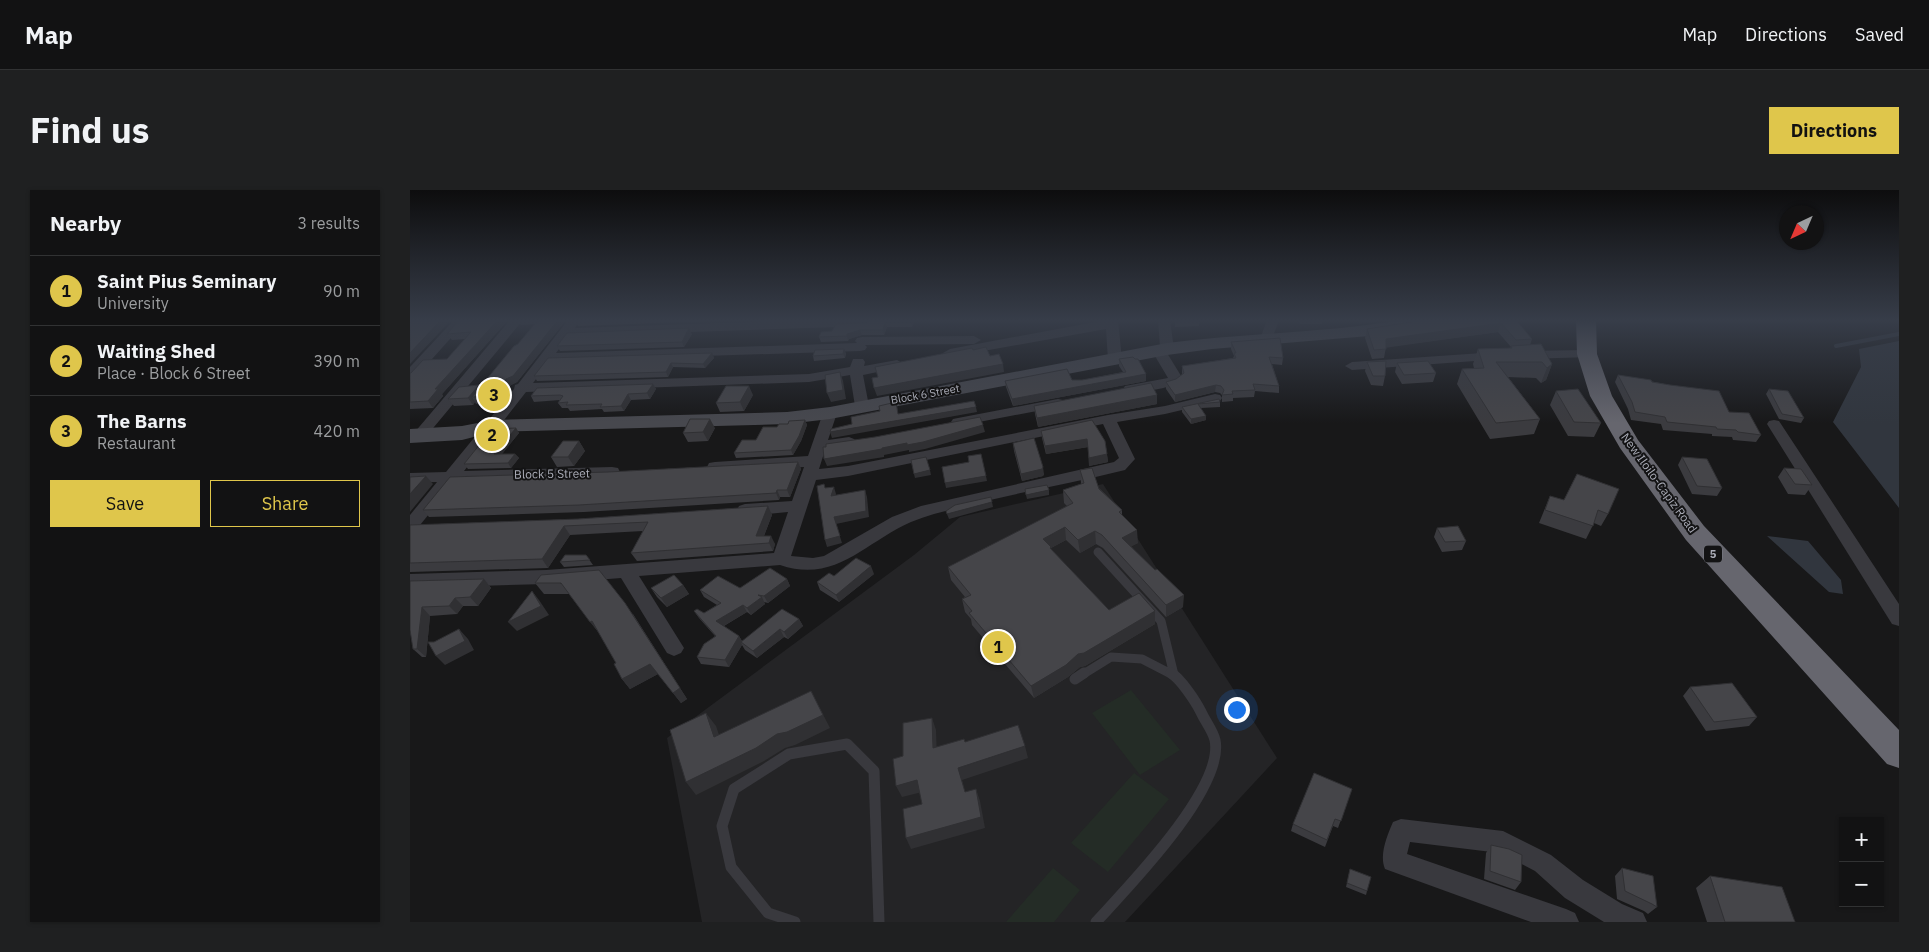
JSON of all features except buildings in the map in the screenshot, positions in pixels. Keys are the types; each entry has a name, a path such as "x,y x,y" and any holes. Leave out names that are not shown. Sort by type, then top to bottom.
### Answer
{"highway":[{"name":"New Iloilo-Capiz Road","path":"1587,354 1602,396 1628,443 1695,533 1729,572 1899,753"}],"street":[{"path":"410,375 429,354"},
{"path":"414,436 487,354"},
{"path":"410,525 493,426 520,388 548,354"},
{"path":"545,358 632,354"},
{"path":"859,354 856,371 862,406"},
{"path":"941,355 945,354"},
{"path":"1115,354 1115,360"},
{"name":"Block 6 Street","path":"414,436 462,433 493,426 753,419 830,413 1143,354"},
{"path":"1111,393 1170,382 1176,379 1165,354"},
{"path":"1352,366 1527,354"},
{"path":"520,388 809,378 913,360"},
{"path":"814,461 848,472 1108,419 1165,410 1215,398"},
{"path":"945,425 1072,400"},
{"path":"781,559 830,413"},
{"path":"410,581 546,577 781,559 790,563 810,564 834,560 855,549 898,521 919,512 1025,486 1119,466 1127,459 1108,419"},
{"path":"1774,424 1899,619"},
{"path":"698,468 814,461 861,440"},
{"name":"Block 5 Street","path":"410,478 631,471"},
{"path":"730,511 799,506"},
{"path":"410,525 430,525"},
{"path":"626,571 674,648"},
{"path":"1564,922 1393,861 1401,830 1503,842 1543,863 1574,889 1613,913 1634,922"}],"lane":[{"path":"1096,922 1138,876 1190,812 1213,765 1216,740 1197,704 1174,675 1161,622 1098,552"},
{"path":"1075,679 1111,658 1142,660 1174,675"},
{"path":"795,922 768,913 731,867 722,826 734,789 789,754 847,744 874,770 880,922"}],"shaded area":[{"path":"1860,354 1899,354 1899,508 1833,422 1861,367"},
{"path":"1103,484 1277,758 1125,922 702,922 667,738 914,555 960,517"},
{"path":"1767,536 1808,541 1841,580 1843,594 1829,592"},
{"path":"1131,690 1180,750 1140,775 1092,713"},
{"path":"1134,773 1169,799 1108,872 1071,843"},
{"path":"1053,868 1080,890 1054,922 1006,922"}],"place":[{"name":"The Barns","path":"494,395"},
{"name":"Waiting Shed","path":"492,435"},
{"name":"Saint Pius Seminary","path":"998,647"}]}
